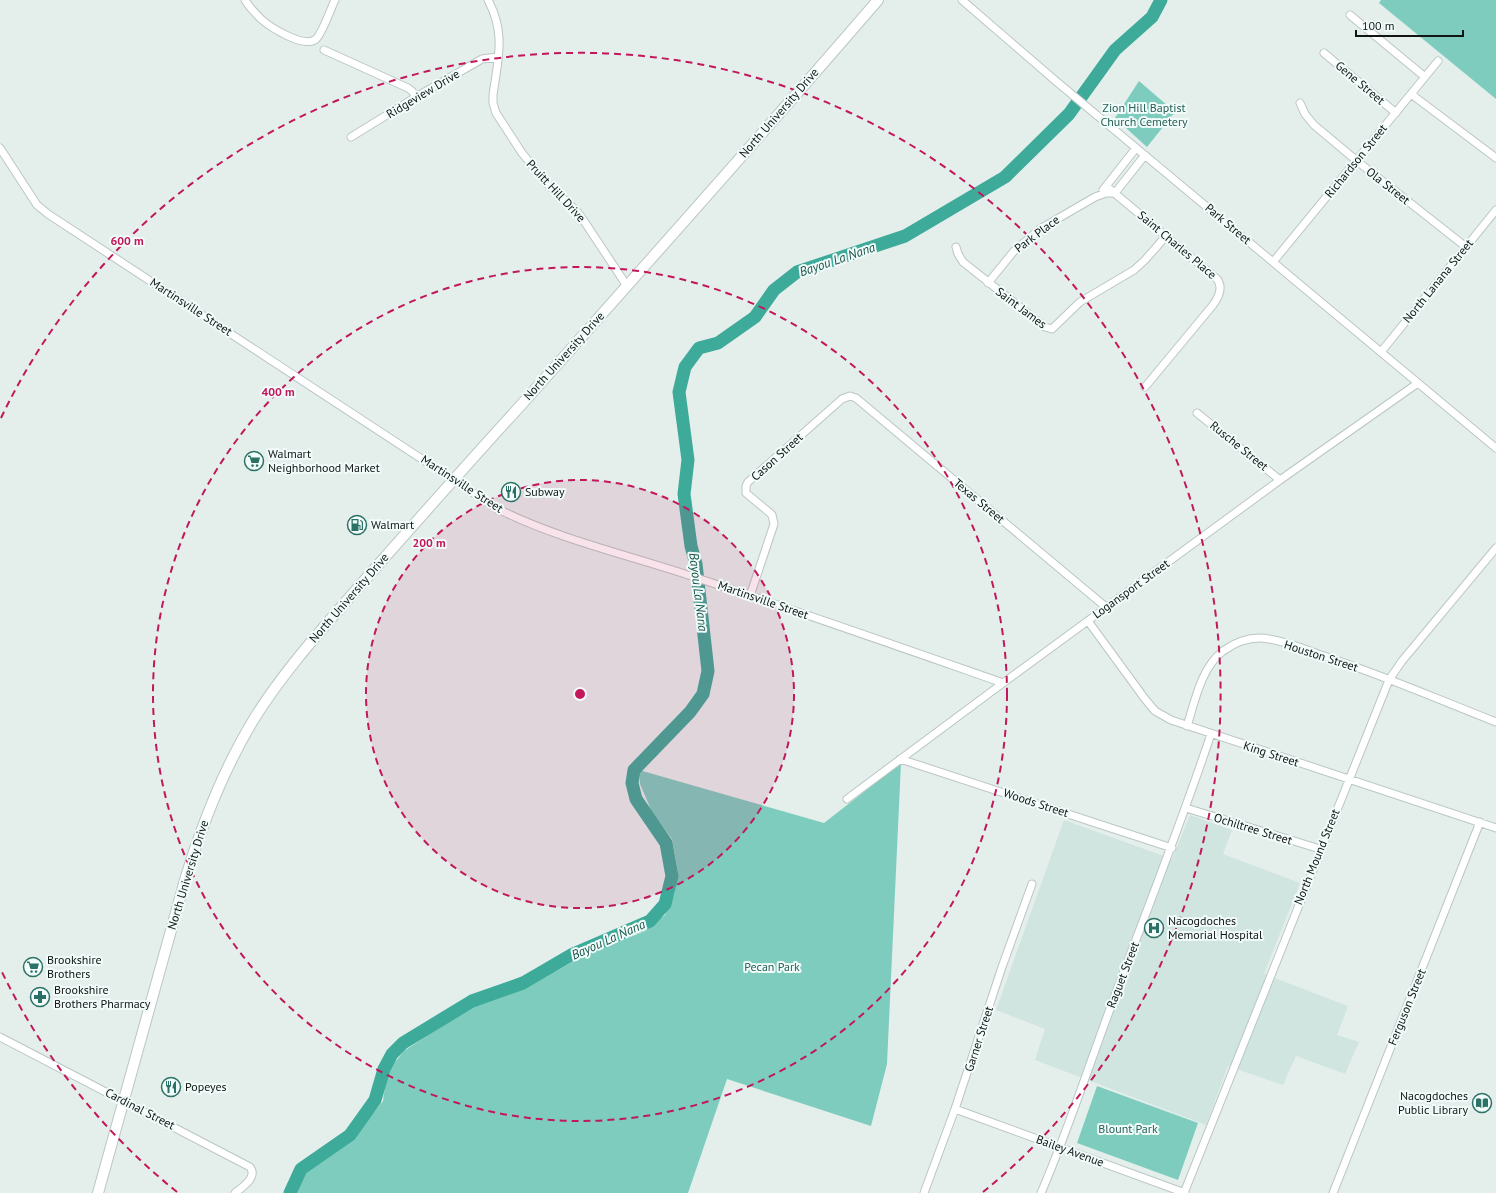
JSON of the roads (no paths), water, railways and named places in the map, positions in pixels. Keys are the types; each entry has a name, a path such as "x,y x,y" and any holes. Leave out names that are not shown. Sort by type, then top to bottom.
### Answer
{"main road":[{"name":"North University Drive","path":"98,1193 193,853 208,811 237,749 253,721 303,650 627,286 878,0"}],"street":[{"path":"245,0 265,22 282,33 297,40 306,42 313,41 319,36 335,0"},
{"name":"Pruitt Hill Drive","path":"488,0 498,24 500,36 493,95 493,103 496,113 532,167 556,193 575,209 582,218 627,286"},
{"name":"Park Street","path":"962,0 1057,82 1496,448"},
{"path":"1350,16 1425,77"},
{"path":"324,50 408,88 416,97"},
{"name":"Gene Street","path":"1324,53 1396,113"},
{"name":"Ridgeview Drive","path":"351,137 482,59 498,57"},
{"name":"Richardson Street","path":"1273,262 1438,61"},
{"path":"1411,94 1496,158"},
{"name":"Ola Street","path":"1300,103 1304,114 1314,125 1466,247"},
{"name":"Martinsville Street","path":"0,148 34,200 48,214 498,509 525,522 563,536 662,566 1003,682"},
{"name":"Park Place","path":"1095,197 1106,186 1136,148"},
{"path":"1115,193 1145,155"},
{"name":"Saint Charles Place","path":"1106,186 1217,279 1220,285 1220,293 1214,306 1145,387"},
{"name":"Park Place","path":"988,283 1014,251 1045,226 1095,197 1106,193 1115,193"},
{"name":"North Lanana Street","path":"1381,352 1496,210"},
{"name":"Saint James","path":"956,246 958,254 963,262 1045,327 1052,329 1080,302 1134,270 1166,236"},
{"name":"Logansport Street","path":"847,799 1003,682 1107,608 1280,480 1418,383"},
{"name":"Cason Street","path":"750,596 774,524 770,513 746,493 746,486 748,482 842,399 850,396"},
{"name":"Texas Street","path":"850,396 856,398 1107,608"},
{"name":"Rusche Street","path":"1197,413 1280,480"},
{"name":"North Mound Street","path":"1184,1193 1320,849 1389,680 1402,662 1496,548"},
{"name":"King Street","path":"1088,621 1150,706 1163,716 1187,726 1496,828"},
{"name":"Houston Street","path":"1187,726 1203,678 1208,669 1222,652 1241,641 1260,638 1338,660 1496,722"},
{"name":"Raguet Street","path":"1040,1193 1060,1148 1110,1009 1172,848 1211,734"},
{"name":"Woods Street","path":"900,758 1172,848"},
{"name":"Ochiltree Street","path":"1186,808 1320,849"},
{"name":"Ferguson Street","path":"1333,1193 1480,822"},
{"name":"Garner Street","path":"924,1193 956,1109 1002,967 1032,884"},
{"name":"Cardinal Street","path":"0,1037 250,1167 252,1171 251,1177 248,1182 235,1193"},
{"name":"Bailey Avenue","path":"956,1109 1184,1193"}],"waterway":[{"name":"Bayou La Nana","path":"290,1193 301,1169 350,1135 375,1100 384,1069 392,1054 403,1043 472,1001 523,983 571,955 650,921 665,904 672,876 666,843 636,799 632,783 634,770 690,712 703,694 708,671 696,564 691,546 684,494 688,460 679,392 685,367 699,348 718,343 755,317 774,290 797,272 905,236 1005,177 1069,114 1115,50 1152,17 1161,0"}],"place":[{"name":"Walmart Neighborhood Market","path":"254,461"},
{"name":"Subway","path":"511,492"},
{"name":"Walmart","path":"357,525"},
{"name":"Nacogdoches Memorial Hospital","path":"1154,928"},
{"name":"Brookshire Brothers","path":"33,967"},
{"name":"Brookshire Brothers Pharmacy","path":"40,997"},
{"name":"Popeyes","path":"171,1087"},
{"name":"Nacogdoches Public Library","path":"1482,1103"}],"park label":[{"name":"Zion Hill Baptist Church Cemetery","path":"1144,115"},
{"name":"Pecan Park","path":"772,967"},
{"name":"Blount Park","path":"1128,1129"}]}
